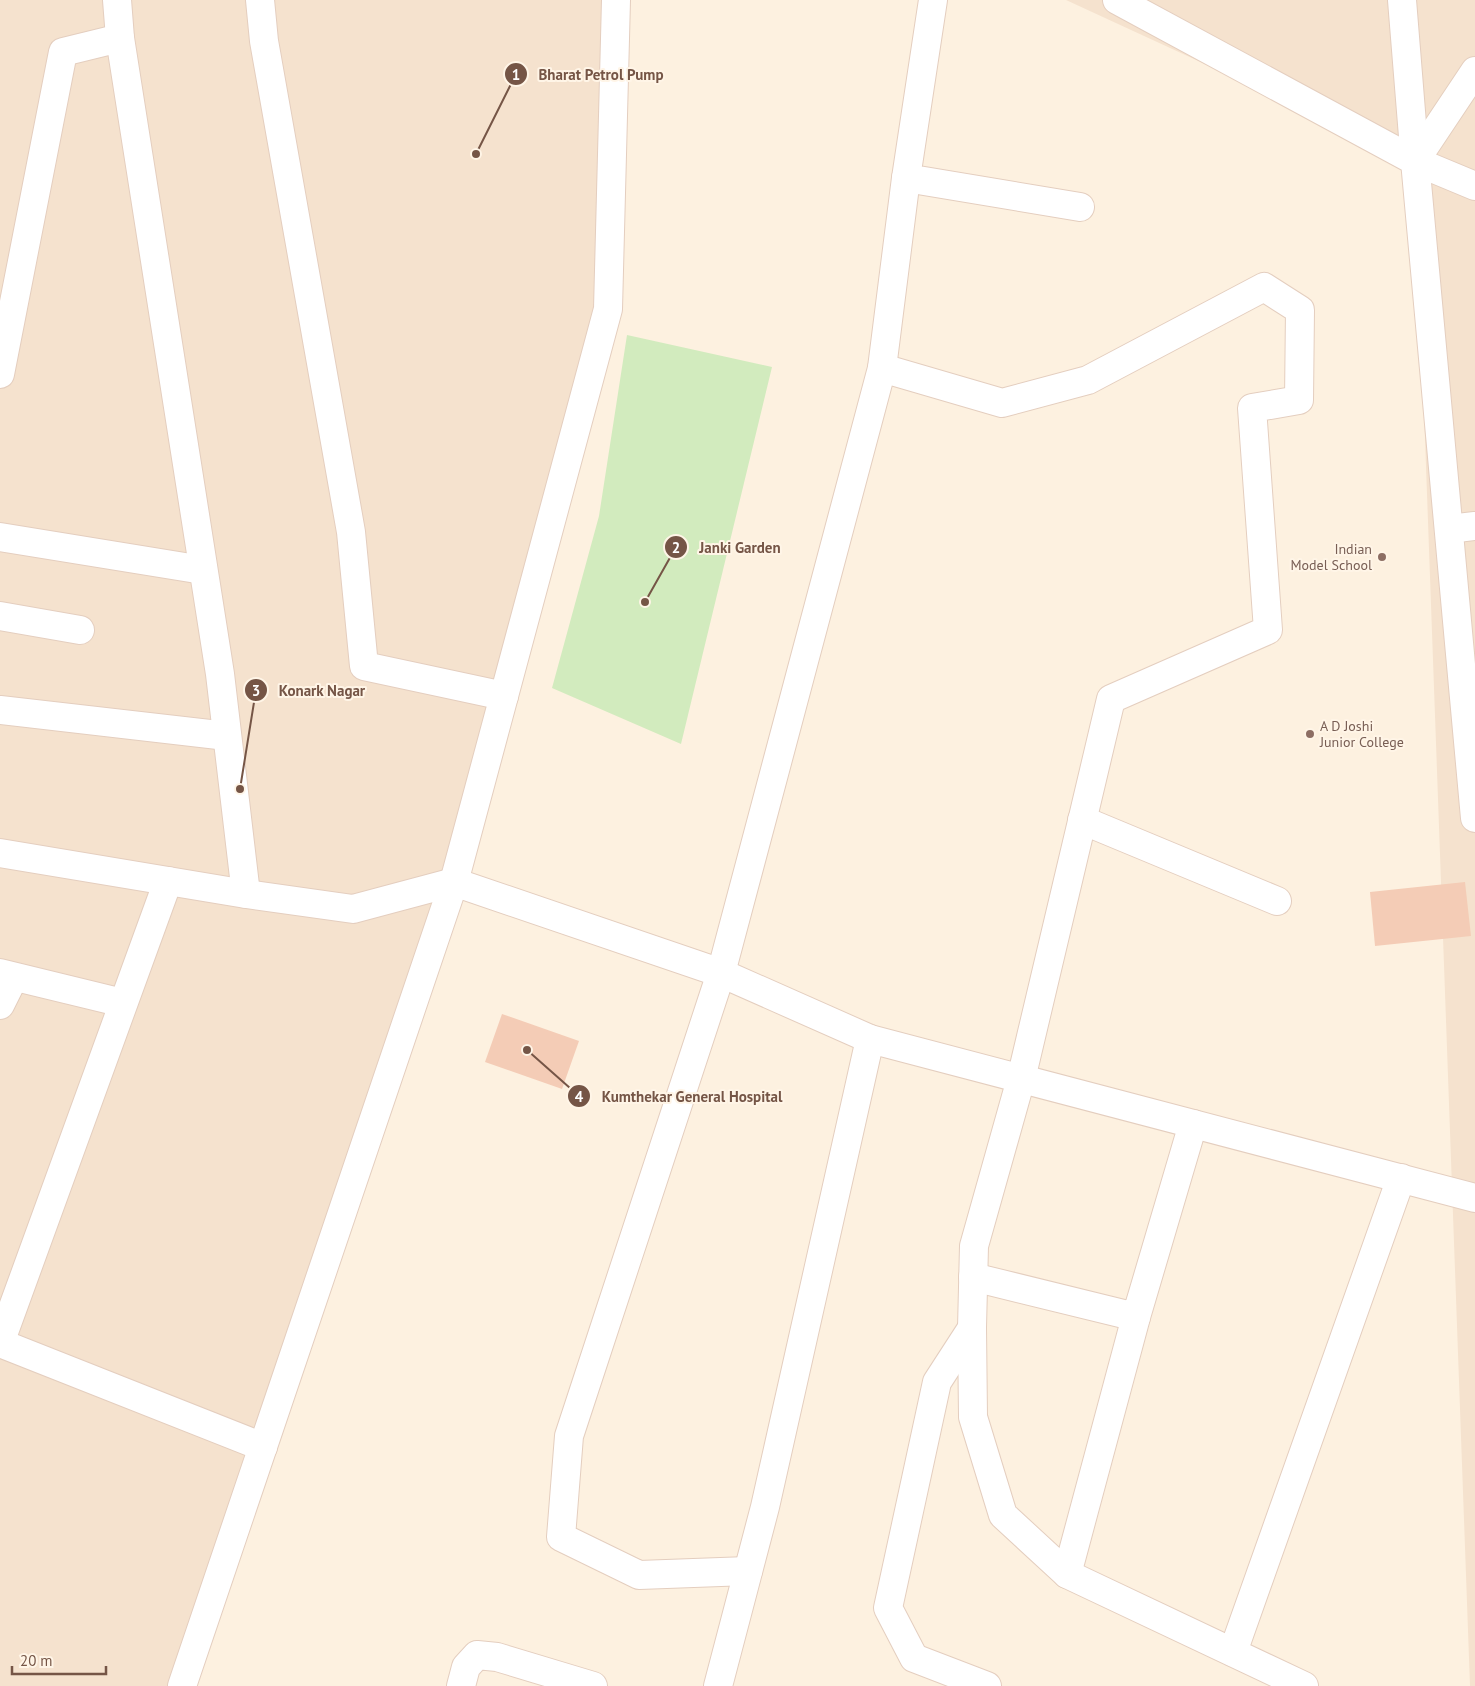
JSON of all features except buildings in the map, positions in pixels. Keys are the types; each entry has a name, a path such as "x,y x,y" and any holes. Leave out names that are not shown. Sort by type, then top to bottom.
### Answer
{"street":[{"path":"117,0 120,38 220,674 246,894"},
{"path":"260,0 266,51 351,532 364,666 504,696"},
{"path":"182,1686 454,882 608,309 616,0"},
{"path":"748,1571 639,1575 561,1537 569,1436 721,973 882,368 906,178 932,0"},
{"path":"1117,0 1415,161 1475,186"},
{"path":"1402,0 1415,161 1462,528 1475,818"},
{"path":"0,374 62,52 120,38"},
{"path":"1415,161 1475,71"},
{"path":"906,178 1080,207"},
{"path":"882,368 1002,403 1088,380 1264,287 1300,310 1299,400 1252,408 1268,630 1111,699 1021,1079 974,1246 972,1328 973,1417 1003,1515 1067,1574 1304,1686"},
{"path":"0,537 203,570"},
{"path":"0,616 80,630"},
{"path":"0,710 227,736"},
{"path":"1082,820 1277,901"},
{"path":"0,853 246,894 353,909 454,882 721,973 870,1039 1475,1198"},
{"path":"168,881 0,1343 263,1447"},
{"path":"0,1005 7,975 123,1002"},
{"path":"718,1686 765,1507 870,1039"},
{"path":"1067,1574 1136,1317 1192,1124"},
{"path":"1233,1652 1401,1178"},
{"path":"973,1277 1136,1317"},
{"path":"972,1328 936,1382 888,1608 914,1658 987,1686"},
{"path":"461,1686 466,1667 478,1655 497,1657 593,1686"}],"shaded area":[{"path":"0,0 616,0 608,309 454,882 182,1686 0,1686"},
{"path":"1066,0 1475,0 1475,1686 1470,1686 1415,161"}],"green space":[{"path":"627,335 772,367 681,744 552,688 599,516"}],"place":[{"name":"Bharat Petrol Pump","path":"476,154"},
{"name":"Indian Model School","path":"1382,557"},
{"name":"Janki Garden","path":"645,602"},
{"name":"A D Joshi Junior College","path":"1310,734"},
{"name":"Konark Nagar","path":"240,789"},
{"name":"Kumthekar General Hospital","path":"527,1050"}]}
